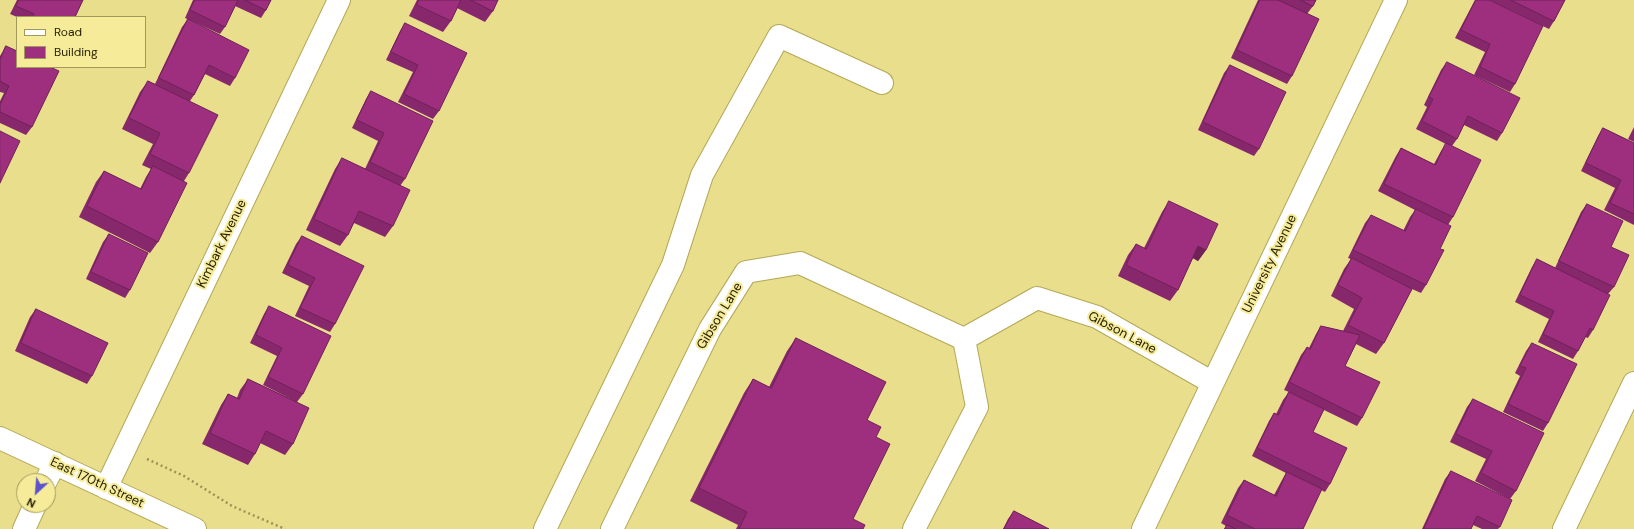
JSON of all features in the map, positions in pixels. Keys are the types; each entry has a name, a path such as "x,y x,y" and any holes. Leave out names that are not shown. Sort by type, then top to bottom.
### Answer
{"street":[{"name":"Kimbark Avenue","path":"106,488 339,0"},
{"name":"University Avenue","path":"1143,529 1396,0"},
{"path":"544,529 674,265 702,175 779,36 882,83"},
{"name":"Gibson Lane","path":"612,529 710,328 746,272 800,263 964,339 1037,298 1097,317 1213,383"},
{"path":"914,529 977,407 964,339"},
{"path":"1564,529 1634,383"},
{"name":"East 170th Street","path":"0,438 50,472 106,488 195,529"},
{"path":"24,529 31,513"}],"path":[{"path":"124,449 184,476 232,506 285,529"}],"building":[{"path":"19,0 83,0 75,16 33,16 34,14 16,6"},
{"path":"195,0 238,0 225,27 190,10"},
{"path":"245,0 271,0 266,10"},
{"path":"419,0 461,0 451,21 417,5"},
{"path":"471,0 498,0 493,11"},
{"path":"1260,0 1278,0 1319,19 1292,76 1237,50"},
{"path":"1301,0 1316,0 1313,6"},
{"path":"1476,0 1489,0 1543,26 1515,84 1480,67 1490,44 1461,30"},
{"path":"1511,0 1565,0 1554,21"},
{"path":"188,19 249,50 235,78 209,65 194,95 159,78"},
{"path":"405,23 467,53 439,111 404,94 418,65 391,52"},
{"path":"6,46 16,51 16,68 52,68 59,71 32,127 0,112 0,105 9,86 0,81 0,60"},
{"path":"1447,62 1520,98 1502,133 1468,116 1457,139 1422,121 1433,99 1429,97"},
{"path":"1230,65 1286,92 1259,149 1203,122"},
{"path":"148,81 218,115 189,173 150,154 160,133 129,118"},
{"path":"371,91 433,121 405,179 370,162 384,133 357,120"},
{"path":"1603,128 1634,143 1634,214 1610,203 1621,180 1586,163"},
{"path":"0,131 20,141 0,183"},
{"path":"1446,143 1481,160 1453,217 1384,184 1401,148 1435,165"},
{"path":"342,158 410,190 393,226 359,211 348,235 314,219"},
{"path":"153,166 187,183 158,242 87,206 104,171 141,189"},
{"path":"1169,201 1218,224 1206,250 1198,246 1178,290 1126,265 1136,244 1146,249"},
{"path":"1587,204 1623,221 1611,247 1629,255 1614,287 1559,261"},
{"path":"1416,209 1451,226 1440,249 1444,250 1426,285 1353,250 1371,215 1405,231"},
{"path":"109,234 148,253 130,290 91,272"},
{"path":"302,236 364,266 335,324 300,308 315,278 288,265"},
{"path":"1352,258 1412,289 1384,343 1348,325 1362,298 1338,285"},
{"path":"1537,259 1610,295 1593,330 1590,328 1578,351 1543,334 1554,311 1520,295"},
{"path":"269,306 331,336 303,394 268,377 282,348 256,335"},
{"path":"36,309 108,343 92,376 21,343"},
{"path":"1321,326 1360,335 1345,366 1380,382 1362,418 1289,382 1307,347 1310,349"},
{"path":"796,338 886,382 867,420 881,427 876,437 890,444 853,519 865,525 863,529 739,529 747,512 699,488 753,379 771,388"},
{"path":"1532,343 1577,364 1548,423 1508,404 1526,368 1520,366"},
{"path":"248,379 309,408 293,444 266,431 255,454 210,433 228,394 239,399"},
{"path":"1289,392 1324,409 1313,432 1347,448 1330,484 1257,448 1274,413 1278,415"},
{"path":"1473,399 1544,433 1516,491 1481,473 1492,451 1456,434"},
{"path":"1451,471 1512,500 1500,527 1477,516 1471,529 1424,529"},
{"path":"1287,472 1322,489 1303,529 1255,529 1227,515 1244,480 1276,496"},
{"path":"1014,511 1049,529 1004,529"},
{"path":"1227,525 1236,529 1225,529"}]}
